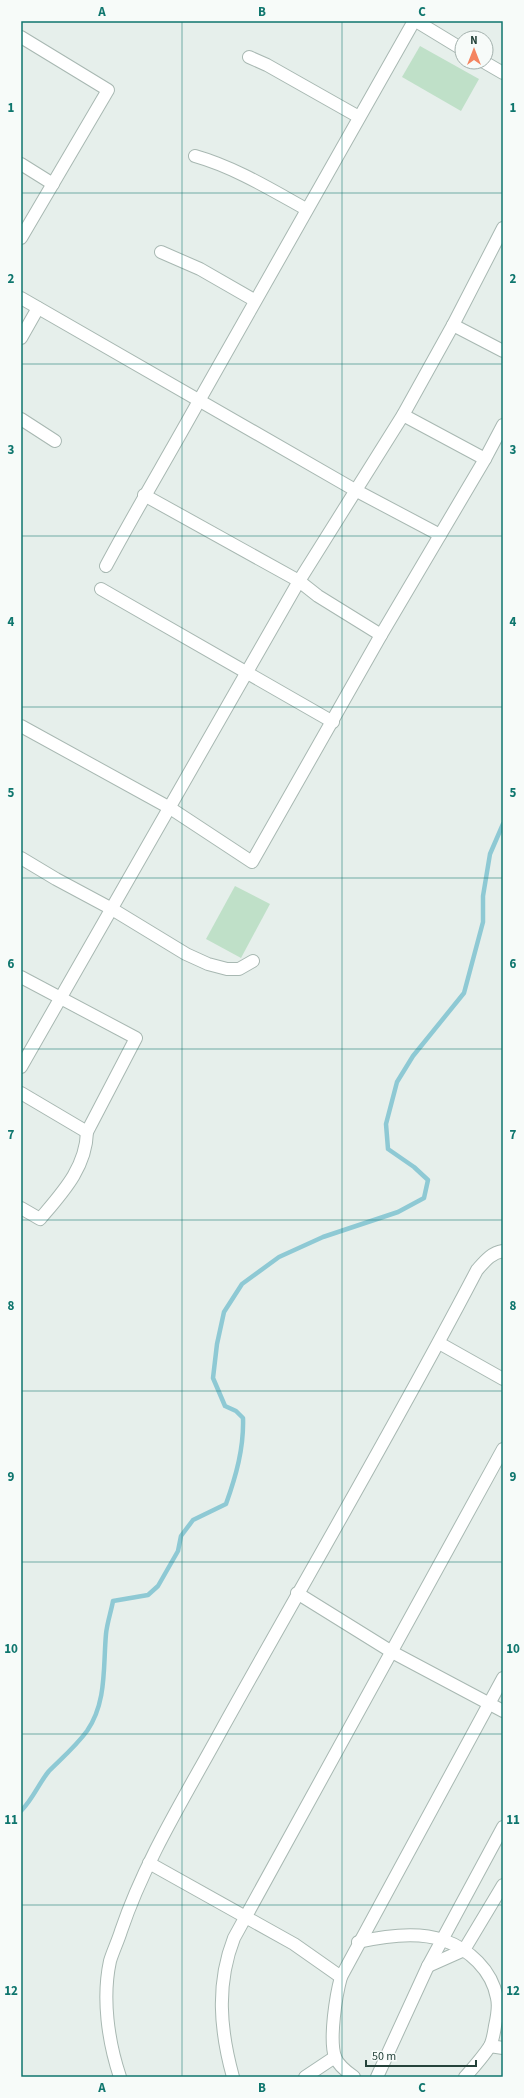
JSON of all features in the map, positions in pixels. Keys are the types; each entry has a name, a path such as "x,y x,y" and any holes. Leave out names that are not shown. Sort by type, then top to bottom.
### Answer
{"street":[{"path":"106,566 144,495 199,400 254,300 415,21 454,44"},
{"path":"21,37 108,90 21,238"},
{"path":"249,57 267,64 359,117"},
{"path":"494,68 503,73"},
{"path":"195,156 234,170 306,209"},
{"path":"21,164 53,184"},
{"path":"21,1067 249,672 299,582 403,415 453,325 503,228"},
{"path":"161,252 200,269 254,300"},
{"path":"21,298 355,490 440,535"},
{"path":"21,338 38,308"},
{"path":"453,325 503,351"},
{"path":"403,415 485,459"},
{"path":"21,419 56,441"},
{"path":"21,726 170,808 252,862 334,722 381,635 485,459 503,425"},
{"path":"144,495 299,582 318,596 381,635"},
{"path":"101,589 249,672 334,722"},
{"path":"21,858 112,909 162,940 208,964 227,969 239,969 253,961"},
{"path":"21,978 136,1038 87,1132 86,1146 81,1164 64,1190 40,1219 21,1208"},
{"path":"21,1093 87,1132"},
{"path":"120,2077 111,2046 108,1981 111,1959 149,1863 297,1593 439,1343 477,1270 486,1260 501,1253"},
{"path":"439,1343 503,1379"},
{"path":"233,2077 224,2045 222,2017 222,1991 229,1952 245,1916 503,1449"},
{"path":"297,1593 392,1652 503,1711"},
{"path":"354,2077 343,2068 335,2057 335,1996 340,1977 503,1678"},
{"path":"377,2077 428,1966 502,1831"},
{"path":"149,1863 294,1944 340,1977"},
{"path":"428,1966 464,1950 503,1885"},
{"path":"358,1942 373,1938 403,1936 442,1940 464,1950 474,1957 488,1976 497,1998 497,2018 490,2046 464,2077"},
{"path":"490,2046 503,2048"},
{"path":"305,2077 335,2057"}],"green space":[{"path":"420,46 454,65 454,70 463,70 479,79 461,111 402,77"},
{"path":"235,886 270,904 241,958 206,939"}],"waterway":[{"path":"21,1811 49,1771 78,1742 87,1731 93,1720 101,1696 107,1630 113,1601 148,1595 158,1586 178,1551 181,1536 193,1520 226,1504 239,1462 243,1418 236,1411 225,1406 213,1378 217,1344 224,1312 242,1284 279,1257 323,1237 398,1212 424,1198 428,1180 414,1167 388,1149 386,1124 397,1082 413,1056 464,993 483,922 483,896 490,854 503,824"}]}
